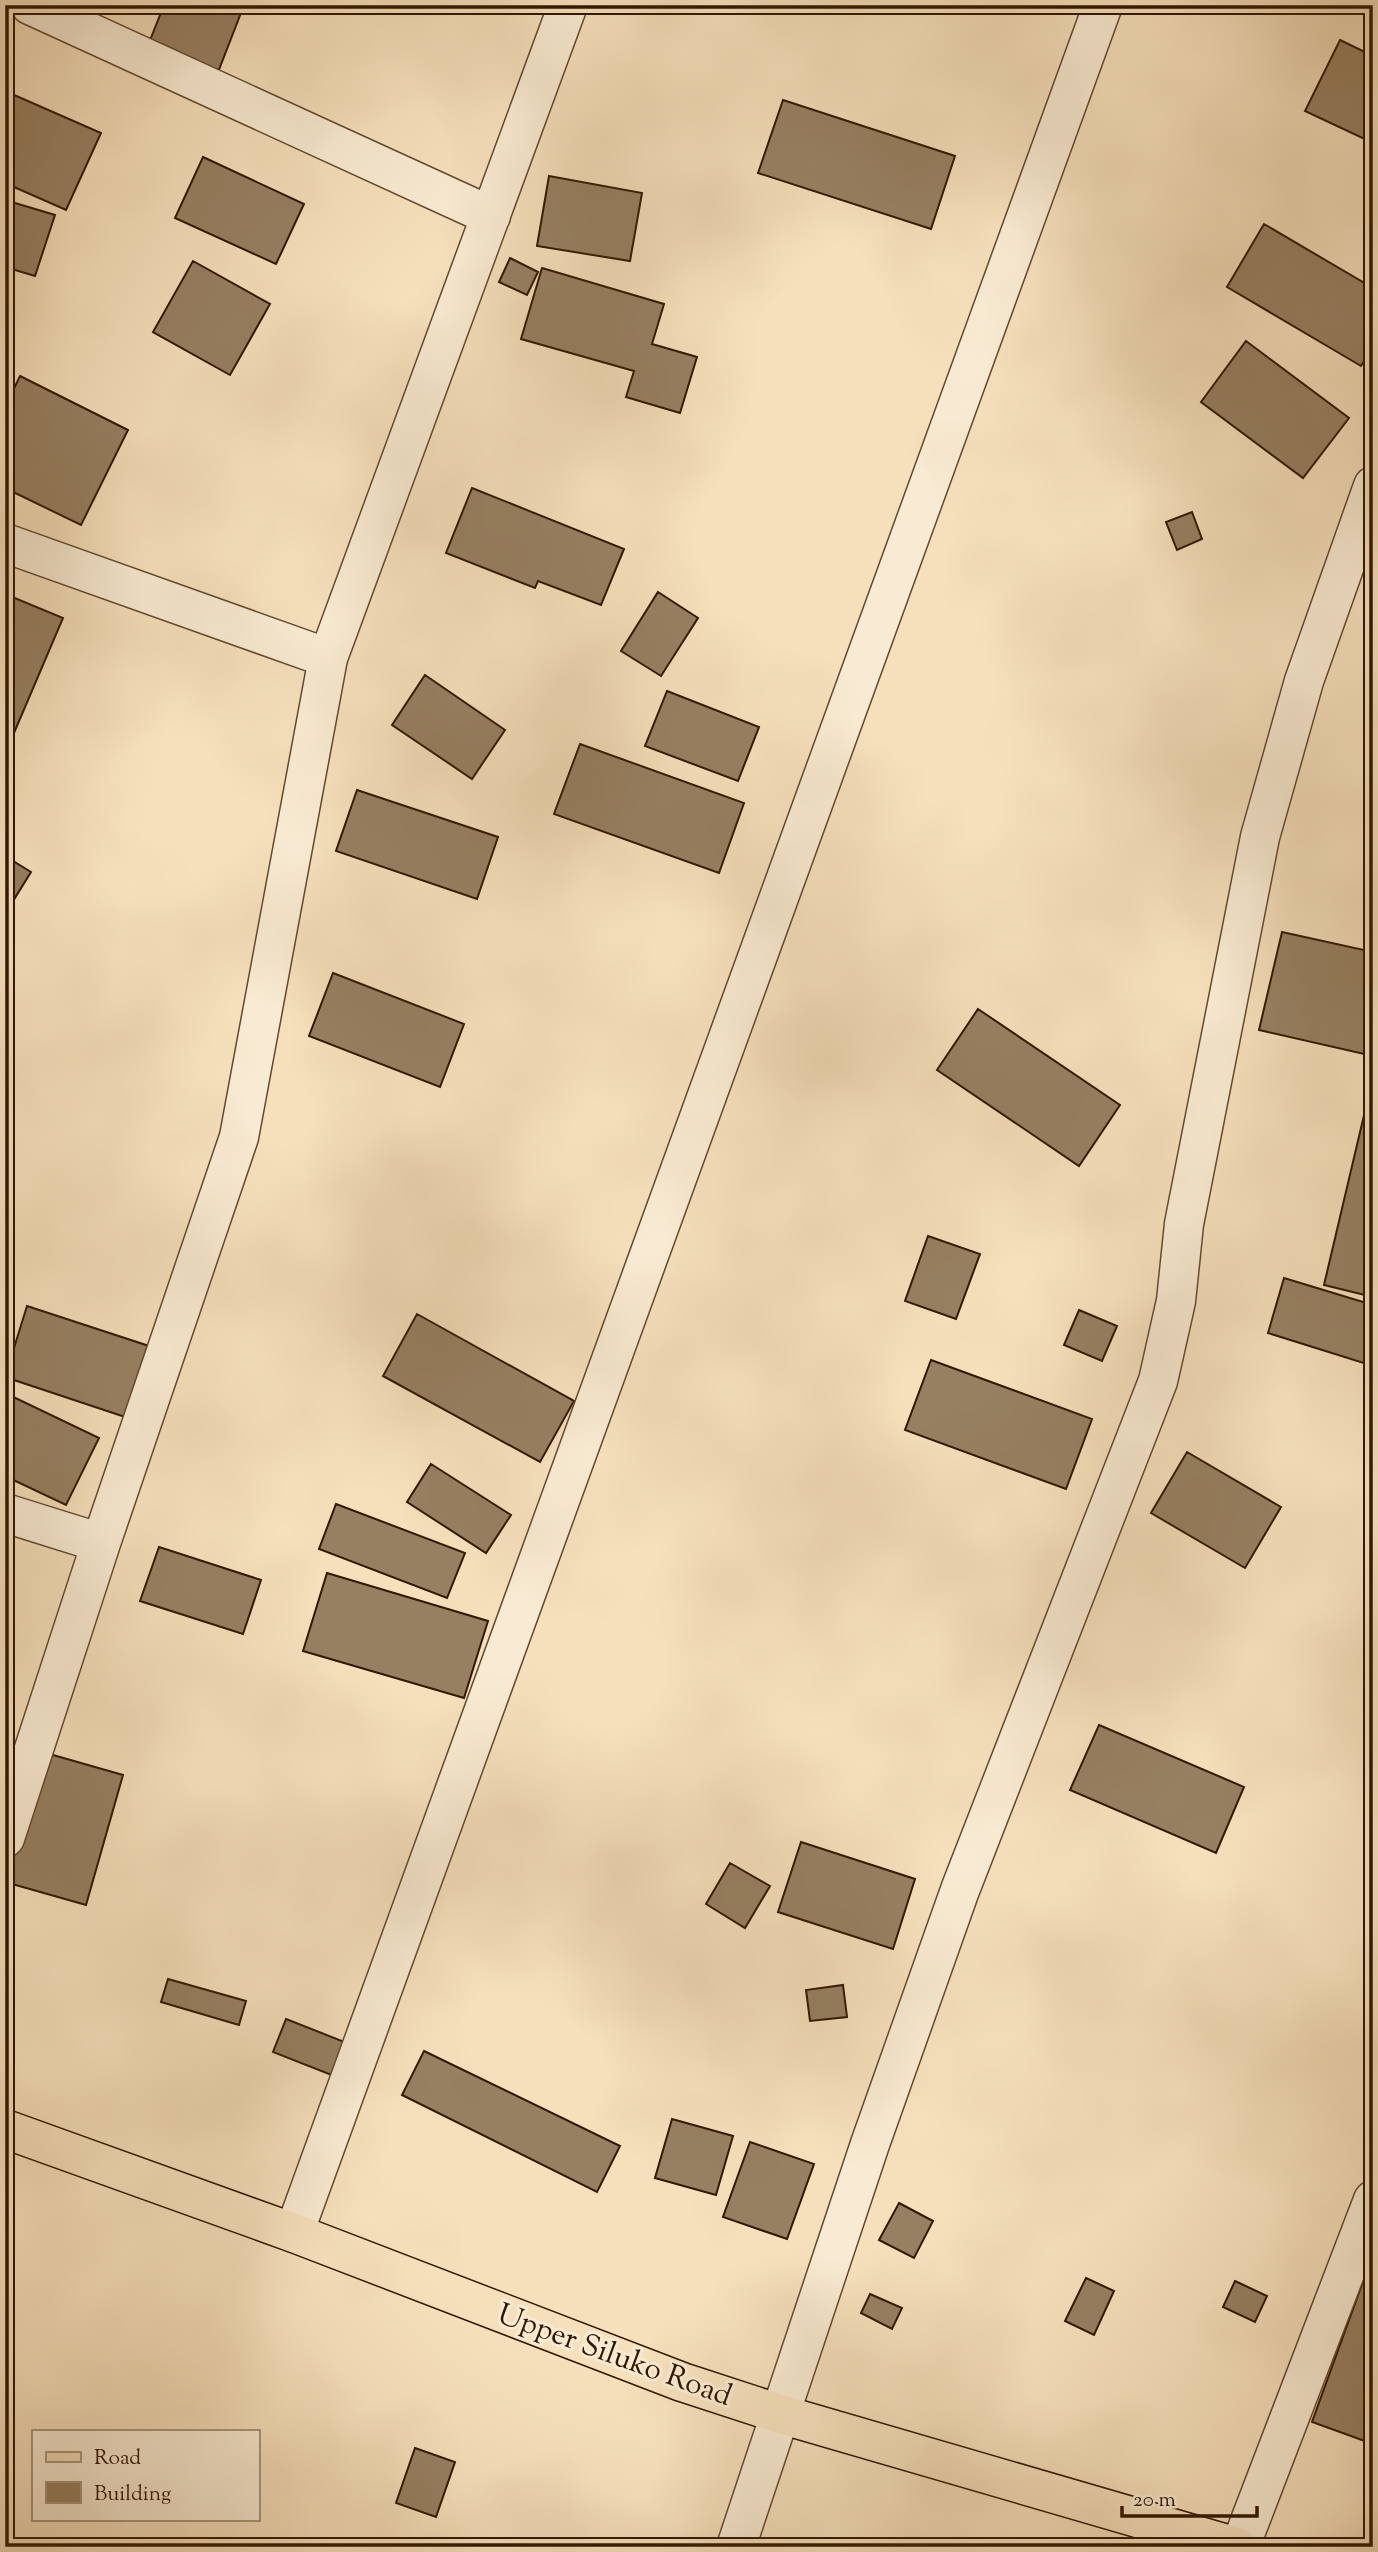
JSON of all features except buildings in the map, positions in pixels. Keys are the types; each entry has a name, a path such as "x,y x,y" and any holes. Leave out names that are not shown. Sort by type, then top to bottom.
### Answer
{"main road":[{"name":"Upper Siluko Road","path":"5,2129 294,2233 682,2382 780,2414 1238,2547"}],"street":[{"path":"30,5 491,216"},
{"path":"5,1838 101,1543 239,1137 328,658 568,5"},
{"path":"294,2233 1103,5"},
{"path":"736,2547 870,2144 960,1890 1158,1381 1175,1301 1184,1224 1260,837 1304,681 1373,486"},
{"path":"5,543 328,658"},
{"path":"5,1513 101,1543"},
{"path":"1238,2547 1373,2200"}]}
